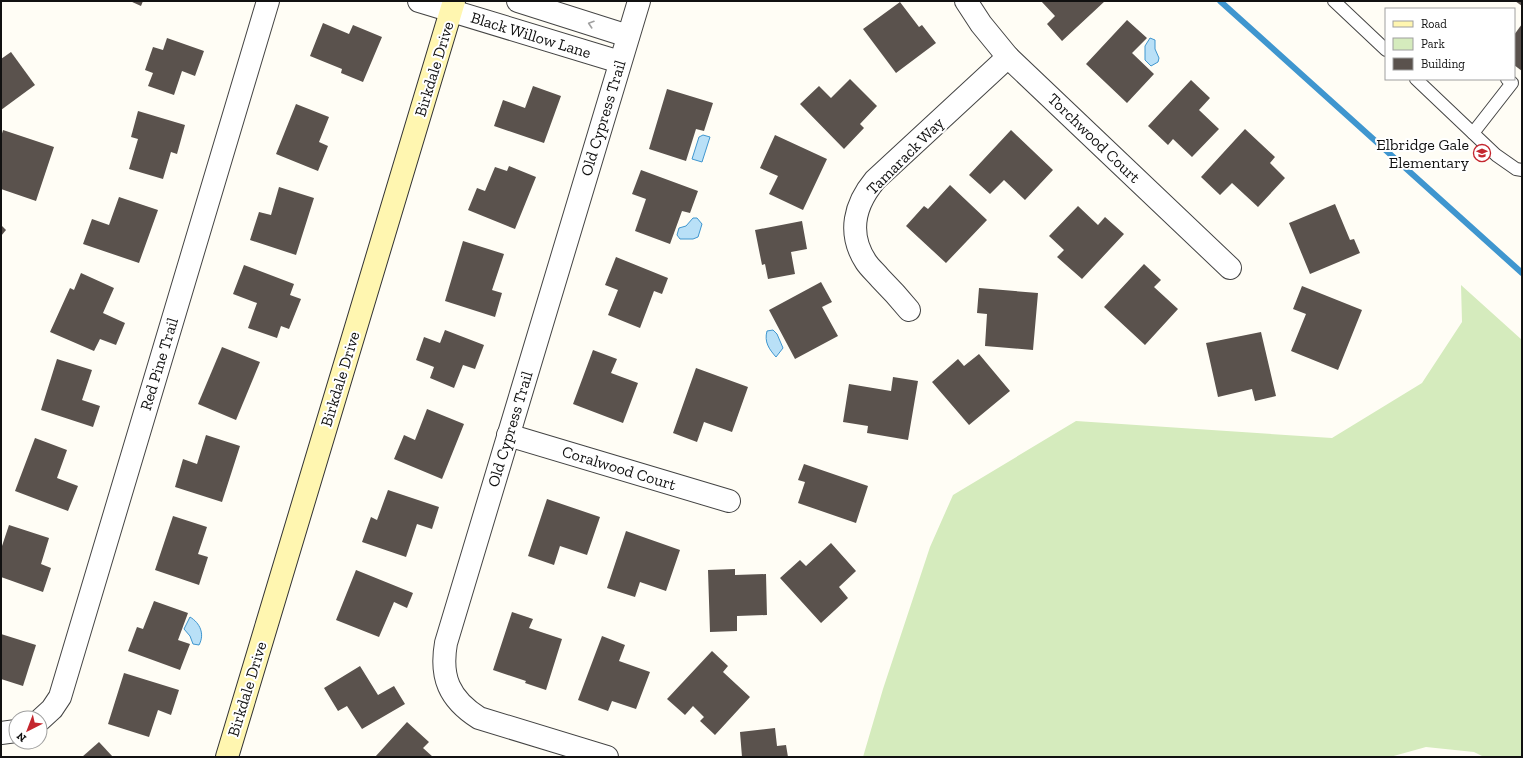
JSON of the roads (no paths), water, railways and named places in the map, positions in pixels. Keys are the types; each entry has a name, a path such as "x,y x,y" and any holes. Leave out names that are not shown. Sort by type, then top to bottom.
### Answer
{"street":[{"name":"Red Pine Trail","path":"48,713 60,697 268,1"},
{"name":"Black Willow Lane","path":"419,1 453,6 620,62"},
{"name":"Black Willow Lane","path":"518,1 628,36"},
{"name":"Old Cypress Trail","path":"607,757 479,718 456,700 448,687 444,672 443,658 446,643 508,434 639,1"},
{"name":"Torchwood Court","path":"966,1 981,24 1008,57 1230,268"},
{"name":"Birkdale Drive","path":"227,757 453,6"},
{"name":"Tamarack Way","path":"909,310 866,262 859,249 856,235 856,220 859,205 875,180 1008,57"},
{"name":"Coralwood Court","path":"508,434 730,501"}],"lane":[{"path":"1334,1 1385,49"},
{"path":"1417,80 1496,155 1516,168 1522,170"},
{"path":"1473,133 1512,83 1508,80"}],"water":[{"path":"1150,38 1155,40 1155,49 1159,58 1158,62 1151,66 1145,60 1145,46"},
{"path":"703,135 710,137 702,162 692,159 699,137"},
{"path":"693,218 697,218 702,224 698,237 693,239 680,239 677,235 679,228 686,226"},
{"path":"773,330 777,334 783,348 776,357 769,348 766,339 767,331"},
{"path":"190,617 194,619 200,629 202,637 199,645 193,644 190,636 184,629"}],"waterway":[{"path":"1220,1 1522,273"}],"place":[{"name":"Elbridge Gale Elementary","path":"1482,153"}]}
